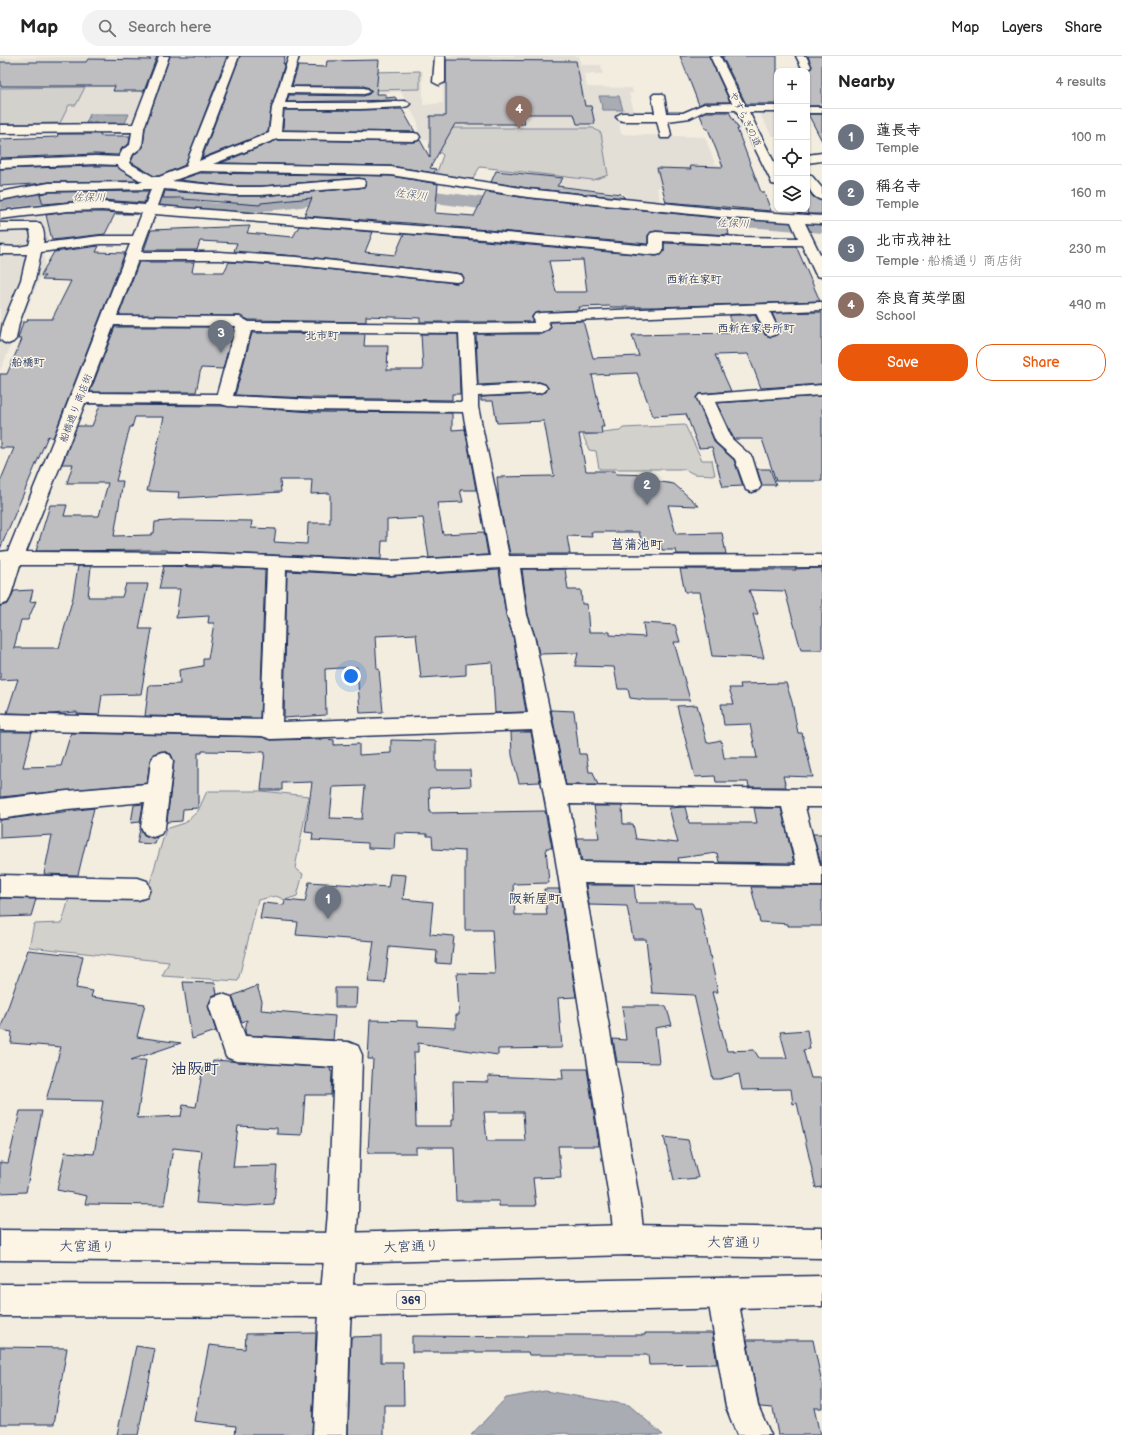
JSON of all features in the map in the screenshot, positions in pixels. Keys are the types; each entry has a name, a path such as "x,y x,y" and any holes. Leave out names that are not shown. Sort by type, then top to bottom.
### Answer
{"main road":[{"path":"136,147 138,128 164,56"},
{"path":"234,56 192,164 196,168 370,170 527,193 730,214 796,224"},
{"path":"275,135 274,131 279,106 294,56"},
{"path":"439,82 440,56"},
{"name":"やすらぎの道","path":"715,56 774,176"},
{"path":"801,56 806,66"},
{"path":"284,90 364,90"},
{"path":"658,96 665,135"},
{"path":"279,106 360,106 404,104"},
{"path":"622,117 686,116 704,107 774,110"},
{"path":"810,110 822,110"},
{"path":"0,129 138,128"},
{"path":"157,193 196,168 275,135 414,137"},
{"path":"370,170 374,137"},
{"path":"120,147 136,147"},
{"path":"136,147 127,152 124,161 125,166 151,181 157,193"},
{"path":"810,159 822,157"},
{"path":"0,164 95,160 124,161"},
{"path":"0,215 83,206 192,187 233,191 260,191 362,183 444,180"},
{"path":"810,182 822,196"},
{"path":"0,196 49,187 157,193 483,235 656,251 656,236 739,241 796,224 822,220"},
{"name":"船橋通り 商店街","path":"0,598 7,558 78,398 157,193"},
{"path":"796,224 822,272"},
{"path":"0,227 35,226 38,237 34,247 28,280 11,324 8,339"},
{"path":"0,250 18,250 100,240 138,240"},
{"path":"134,256 219,256 297,261 456,278"},
{"path":"108,320 240,322 245,326 466,329 542,327 540,317 822,306"},
{"path":"761,308 771,331"},
{"path":"224,399 245,326"},
{"path":"466,329 470,399 517,615 524,636 570,872 626,1210 628,1240"},
{"path":"78,398 224,399 228,401 312,405 470,399 539,388"},
{"path":"752,486 743,456 725,442 705,398 822,390"},
{"path":"7,558 194,559 390,568 505,562 822,561"},
{"path":"271,731 277,562"},
{"path":"0,722 262,728 271,731 540,721"},
{"path":"153,827 162,761"},
{"path":"0,809 67,800 157,792"},
{"path":"555,795 822,798"},
{"path":"570,872 817,876 791,798"},
{"path":"0,886 138,888"},
{"path":"222,1006 236,1048 348,1055 343,1213 336,1301 330,1435"},
{"name":"大宮通り","path":"0,1245 340,1248 628,1240 822,1243"},
{"name":"369","path":"0,1300 336,1301 822,1291"},
{"path":"722,1293 742,1407 754,1435"}],"shaded area":[{"path":"145,56 153,62 157,62 138,122 129,125 0,127 0,58"},
{"path":"442,56 579,56 581,65 601,65 603,74 584,74 587,87 632,88 633,93 629,93 635,115 618,115 621,134 705,137 715,164 725,167 689,186 657,187 661,205 631,202 623,193 536,183 536,173 480,167 471,181 436,175 443,155 438,151 435,141 422,140 418,136 418,123 401,92 367,92 368,71 423,71 423,105 443,103"},
{"path":"420,71 420,89 369,90 370,72"},
{"path":"85,87 76,105 69,105 60,123 0,124 0,88"},
{"path":"599,96 619,96 623,110 603,110"},
{"path":"758,111 774,111 774,136 772,136"},
{"path":"90,114 129,114 125,123 86,123"},
{"path":"432,128 593,128 601,133 608,175 593,180 480,167 471,181 436,175 443,155 438,151"},
{"path":"43,214 50,233 47,243 133,237 131,245 96,245 44,252 45,266 0,371 0,219"},
{"path":"685,425 702,460 712,460 715,475 694,474 684,469 599,469 596,451 589,450 583,435 620,431 623,428"},
{"path":"207,791 261,791 309,796 295,868 303,874 297,896 285,900 276,896 258,900 238,981 162,976 169,962 29,947 34,924 62,923 70,895 146,896 166,829 185,823 198,811"},
{"path":"545,1391 629,1405 663,1435 572,1435 565,1433 546,1435 471,1435 506,1398"}],"building":[{"path":"146,56 157,56 144,91 113,91 115,86 0,86 0,62 86,62 88,59 151,60"},
{"path":"170,56 227,56 185,165 159,176 154,176 131,162 134,155 143,147 145,128"},
{"path":"240,56 285,56 283,64 285,63 271,108 268,132 202,158"},
{"path":"680,56 709,56 730,102 704,102 699,105"},
{"path":"722,56 777,56 777,68 774,68 774,104 746,104"},
{"path":"808,56 822,56 822,106 810,106 810,70 812,67"},
{"path":"379,60 376,94 386,94 386,98 395,97 397,100 287,102 289,95 364,96 372,91 364,86 292,86 298,66 326,67 327,61"},
{"path":"446,60 576,61 585,106 591,106 595,124 577,124 574,114 523,114 525,124 455,124 430,168 436,169 434,173 391,166 221,163 277,140 414,142 420,140 430,158 430,116 446,116"},
{"path":"402,109 415,132 283,130 284,110"},
{"path":"706,112 729,112 739,129 737,129 761,192 764,192 771,211 666,202 657,168 691,169 690,166 723,167 708,129 706,129 700,115"},
{"path":"810,114 822,114 822,141 810,118"},
{"path":"58,134 130,136 129,144 122,148 118,155 95,154 0,158 0,139 57,137"},
{"path":"116,166 138,181 49,182 0,186 0,169"},
{"path":"496,171 563,178 557,186 621,194 625,198 527,188 491,182"},
{"path":"200,173 391,176 438,184 435,213 474,216 486,192 527,198 726,219 729,235 656,231 651,232 648,235 648,244 408,223 304,216 312,198 261,203 260,205 183,199 184,198 163,198 165,191 233,196 261,196 359,188 364,187 366,183 364,179 359,178 261,186 233,186 179,180"},
{"path":"149,191 144,203 102,200 43,204 40,194 49,192"},
{"path":"810,192 813,197 822,201 822,214 808,214 807,212 810,212"},
{"path":"68,212 137,214 115,214 105,234 52,240 46,215"},
{"path":"250,226 247,233 293,237 299,226 373,232 365,252 395,255 404,234 656,256 661,255 664,252 664,243 739,246 796,246 820,301 657,307 579,307 580,310 535,313 532,316 532,322 420,322 420,318 366,316 366,322 249,320 240,316 119,315 139,262 194,262 192,272 224,272 229,262 297,266 456,283 461,282 464,279 462,274 456,273 297,256 234,251 237,243 200,241 197,250 144,250 151,230","holes":["583,260 587,292 556,292 549,261"]},
{"path":"99,246 96,252 125,253 53,438 48,436 0,549 0,482 14,448 0,448 0,374 7,374 22,339 18,339 23,322 27,322 28,319 52,319 71,281 42,280 45,276 41,276 42,273 54,252"},
{"path":"822,312 822,384 761,388 748,354 715,355 731,391 699,394 696,397 715,443 734,460 743,486 723,487 712,447 699,448 686,414 653,416 637,373 592,375 604,427 601,427 602,434 579,434 586,471 615,471 616,474 654,475 655,481 674,484 699,506 668,505 676,534 722,533 726,554 677,554 676,550 662,550 661,545 643,546 639,532 591,532 592,537 567,536 570,554 510,554 499,502 497,477 554,476 544,421 497,423 493,401 481,401 481,397 539,394 546,392 548,387 539,382 478,385 476,334 542,334 551,328 550,322 583,321 593,358 639,356 632,335 730,333 730,315 755,315 765,335 772,337 780,331 772,313"},
{"path":"115,327 234,327 223,369 201,368 196,392 90,392"},
{"path":"252,333 365,334 364,346 388,346 387,370 423,370 421,334 458,334 460,394 452,394 452,400 312,398 235,395"},
{"path":"822,396 822,481 776,481 762,439 734,439 717,403"},
{"path":"100,405 223,406 312,412 452,413 452,430 465,429 476,490 460,490 463,502 437,503 443,534 484,532 488,555 429,558 423,518 387,520 387,541 382,541 381,559 167,550 36,551 50,505 67,505 64,516 99,516 108,483 67,483 73,464 62,464 77,426 92,426","holes":["135,417 164,417 147,491 179,492 178,498 281,492 280,480 312,480 311,494 330,493 330,523 308,523 307,544 274,542 276,529 251,528 252,521 181,520 155,522 154,533 151,535 114,536 123,481 116,481 130,427 132,427"]},
{"path":"757,469 770,469 776,485 762,485"},
{"path":"78,566 91,566 88,597 122,597 126,584 148,584 139,629 152,629 141,694 102,695 99,715 77,714 77,712 51,714 7,713 18,679 0,680 0,606 8,604 14,591 33,590 30,602 36,601 28,620 21,620 14,648 59,648 73,597"},
{"path":"164,566 265,569 260,718 145,716 149,685 180,684 179,670 203,666 203,659 208,659 214,623 208,623 209,616 176,618 180,589 159,589"},
{"path":"822,568 822,650 801,650 785,591 749,590 758,614 753,614 764,658 712,656 700,592 685,592 680,569 796,570 795,569"},
{"path":"522,569 565,569 568,590 581,590 582,604 587,604 589,632 610,632 610,635 645,637 643,623 675,625 680,642 674,642 690,700 646,700 630,698 628,689 618,689 614,667 575,666 578,653 539,654 528,615"},
{"path":"499,570 506,615 513,636 526,712 495,713 492,662 466,664 466,675 421,678 416,634 375,636 377,669 379,669 383,712 360,713 357,667 325,669 326,715 284,718 287,571 390,576"},
{"path":"786,683 792,702 798,733 802,733 813,777 783,776 786,787 749,787 748,782 716,782 715,776 695,777 677,706 697,705 707,743 721,740 724,758 757,758 750,724 724,725 721,704 734,704 729,688 741,688 740,684"},
{"path":"551,710 574,711 579,754 586,754 589,772 593,772 598,785 566,785"},
{"path":"0,732 32,732 23,767 61,766 71,733 262,737 271,740 326,739 334,740 334,745 359,744 359,755 391,753 391,740 436,741 436,770 470,770 471,786 429,788 430,813 545,811 552,848 546,848 549,883 513,884 515,915 547,915 544,889 559,889 576,997 558,998 562,1048 498,1049 498,1055 418,1043 418,1052 414,1052 416,1126 452,1126 452,1119 454,1119 453,1081 488,1082 488,1076 563,1079 562,1069 587,1069 599,1146 558,1146 561,1177 533,1178 536,1206 499,1206 499,1201 456,1201 454,1147 416,1147 416,1153 368,1153 373,1059 368,1059 370,1020 418,1021 418,1026 456,1028 456,1015 459,1015 457,973 495,974 492,930 465,930 465,851 433,849 432,836 427,836 427,834 395,833 394,849 368,848 368,843 312,840 313,833 305,832 312,782 282,783 282,790 261,790 265,752 202,751 202,753 198,753 198,808 183,809 182,821 167,822 174,761 171,754 163,751 153,754 150,760 147,783 0,797","holes":["365,786 362,819 330,818 333,787","484,1112 523,1112 525,1141 487,1141"]},
{"path":"511,732 531,732 540,782 519,783 512,755"},
{"path":"143,804 140,822 131,823 134,805"},
{"path":"594,806 622,806 623,824 633,824 636,839 678,843 669,808 685,807 689,823 757,823 754,808 781,808 794,863 719,862 717,853 678,858 679,862 582,861 577,838 599,838"},
{"path":"94,808 78,875 44,874 52,835 0,838 0,820"},
{"path":"140,829 144,835 152,838 157,837 155,844 137,843"},
{"path":"813,834 822,834 822,864 821,864"},
{"path":"390,874 406,875 403,899 433,902 430,934 454,936 451,964 436,963 437,951 389,947 385,983 368,982 374,941 296,935 298,922 260,919 263,903 284,905 285,900 305,902 309,882 388,887"},
{"path":"586,885 634,885 636,903 692,903 695,908 700,908 718,992 712,992 727,1051 754,1050 759,1058 787,1058 780,1032 807,1030 810,1049 803,1050 811,1078 822,1078 822,1187 816,1188 797,1103 793,1104 791,1089 742,1090 739,1074 720,1079 713,1079 694,995 652,993 646,939 633,939 627,906 589,905"},
{"path":"751,887 822,887 822,926 788,926 788,924 760,922"},
{"path":"0,898 36,899 31,916 0,917"},
{"path":"28,950 83,956 76,988 93,991 91,997 145,1004 137,1037 181,1043 131,1060 146,1060 137,1118 181,1116 183,1105 196,1107 203,1068 212,1066 213,1060 331,1068 331,1095 305,1095 302,1135 277,1134 277,1128 238,1126 233,1167 277,1166 274,1204 246,1206 196,1203 202,1151 173,1148 164,1205 85,1204 87,1196 57,1190 65,1152 94,1154 103,1101 46,1100 61,1047 11,1043 12,1032 0,1030"},
{"path":"183,982 215,983 217,994 212,996 208,1006 216,1031 192,1039"},
{"path":"257,986 262,1001 261,1010 335,1016 333,1040 246,1035 245,1031 247,1020 242,1022 232,996"},
{"path":"335,988 357,988 356,1007 335,1007"},
{"path":"622,1006 666,1006 672,1025 655,1028 659,1063 617,1062 613,1039 626,1040"},
{"path":"20,1111 42,1111 26,1192 0,1193 0,1162 8,1163"},
{"path":"664,1137 688,1140 698,1178 674,1180"},
{"path":"316,1333 312,1435 235,1435 236,1426 194,1421 209,1345 245,1349 246,1334"},
{"path":"645,1333 712,1333 717,1364 649,1365 648,1355 529,1355 528,1352 412,1352 412,1336 527,1337 527,1335 645,1335"},
{"path":"381,1336 381,1362 403,1362 404,1405 384,1405 384,1435 348,1435 351,1337"},
{"path":"747,1340 813,1340 822,1384 822,1408 814,1408 820,1435 778,1435 773,1408 759,1406"},
{"path":"136,1346 155,1349 138,1435 117,1435"},
{"path":"0,1347 67,1348 54,1424 0,1424"}],"waterway":[{"name":"佐保川","path":"0,203 50,197 101,196 217,209 287,203 363,192 389,191 526,209"},
{"name":"佐保川","path":"681,220 760,222 822,227"}],"place":[{"name":"奈良育英学園","path":"519,129"},
{"name":"北市戎神社","path":"221,353"},
{"name":"稱名寺","path":"647,505"},
{"name":"蓮長寺","path":"328,919"}],"district":[{"name":"西新在家町","path":"694,279"},
{"name":"西新在家号所町","path":"756,328"},
{"name":"北市町","path":"322,335"},
{"name":"船橋町","path":"28,362"},
{"name":"菖蒲池町","path":"637,544"},
{"name":"阪新屋町","path":"535,898"},
{"name":"油阪町","path":"195,1068"}]}
